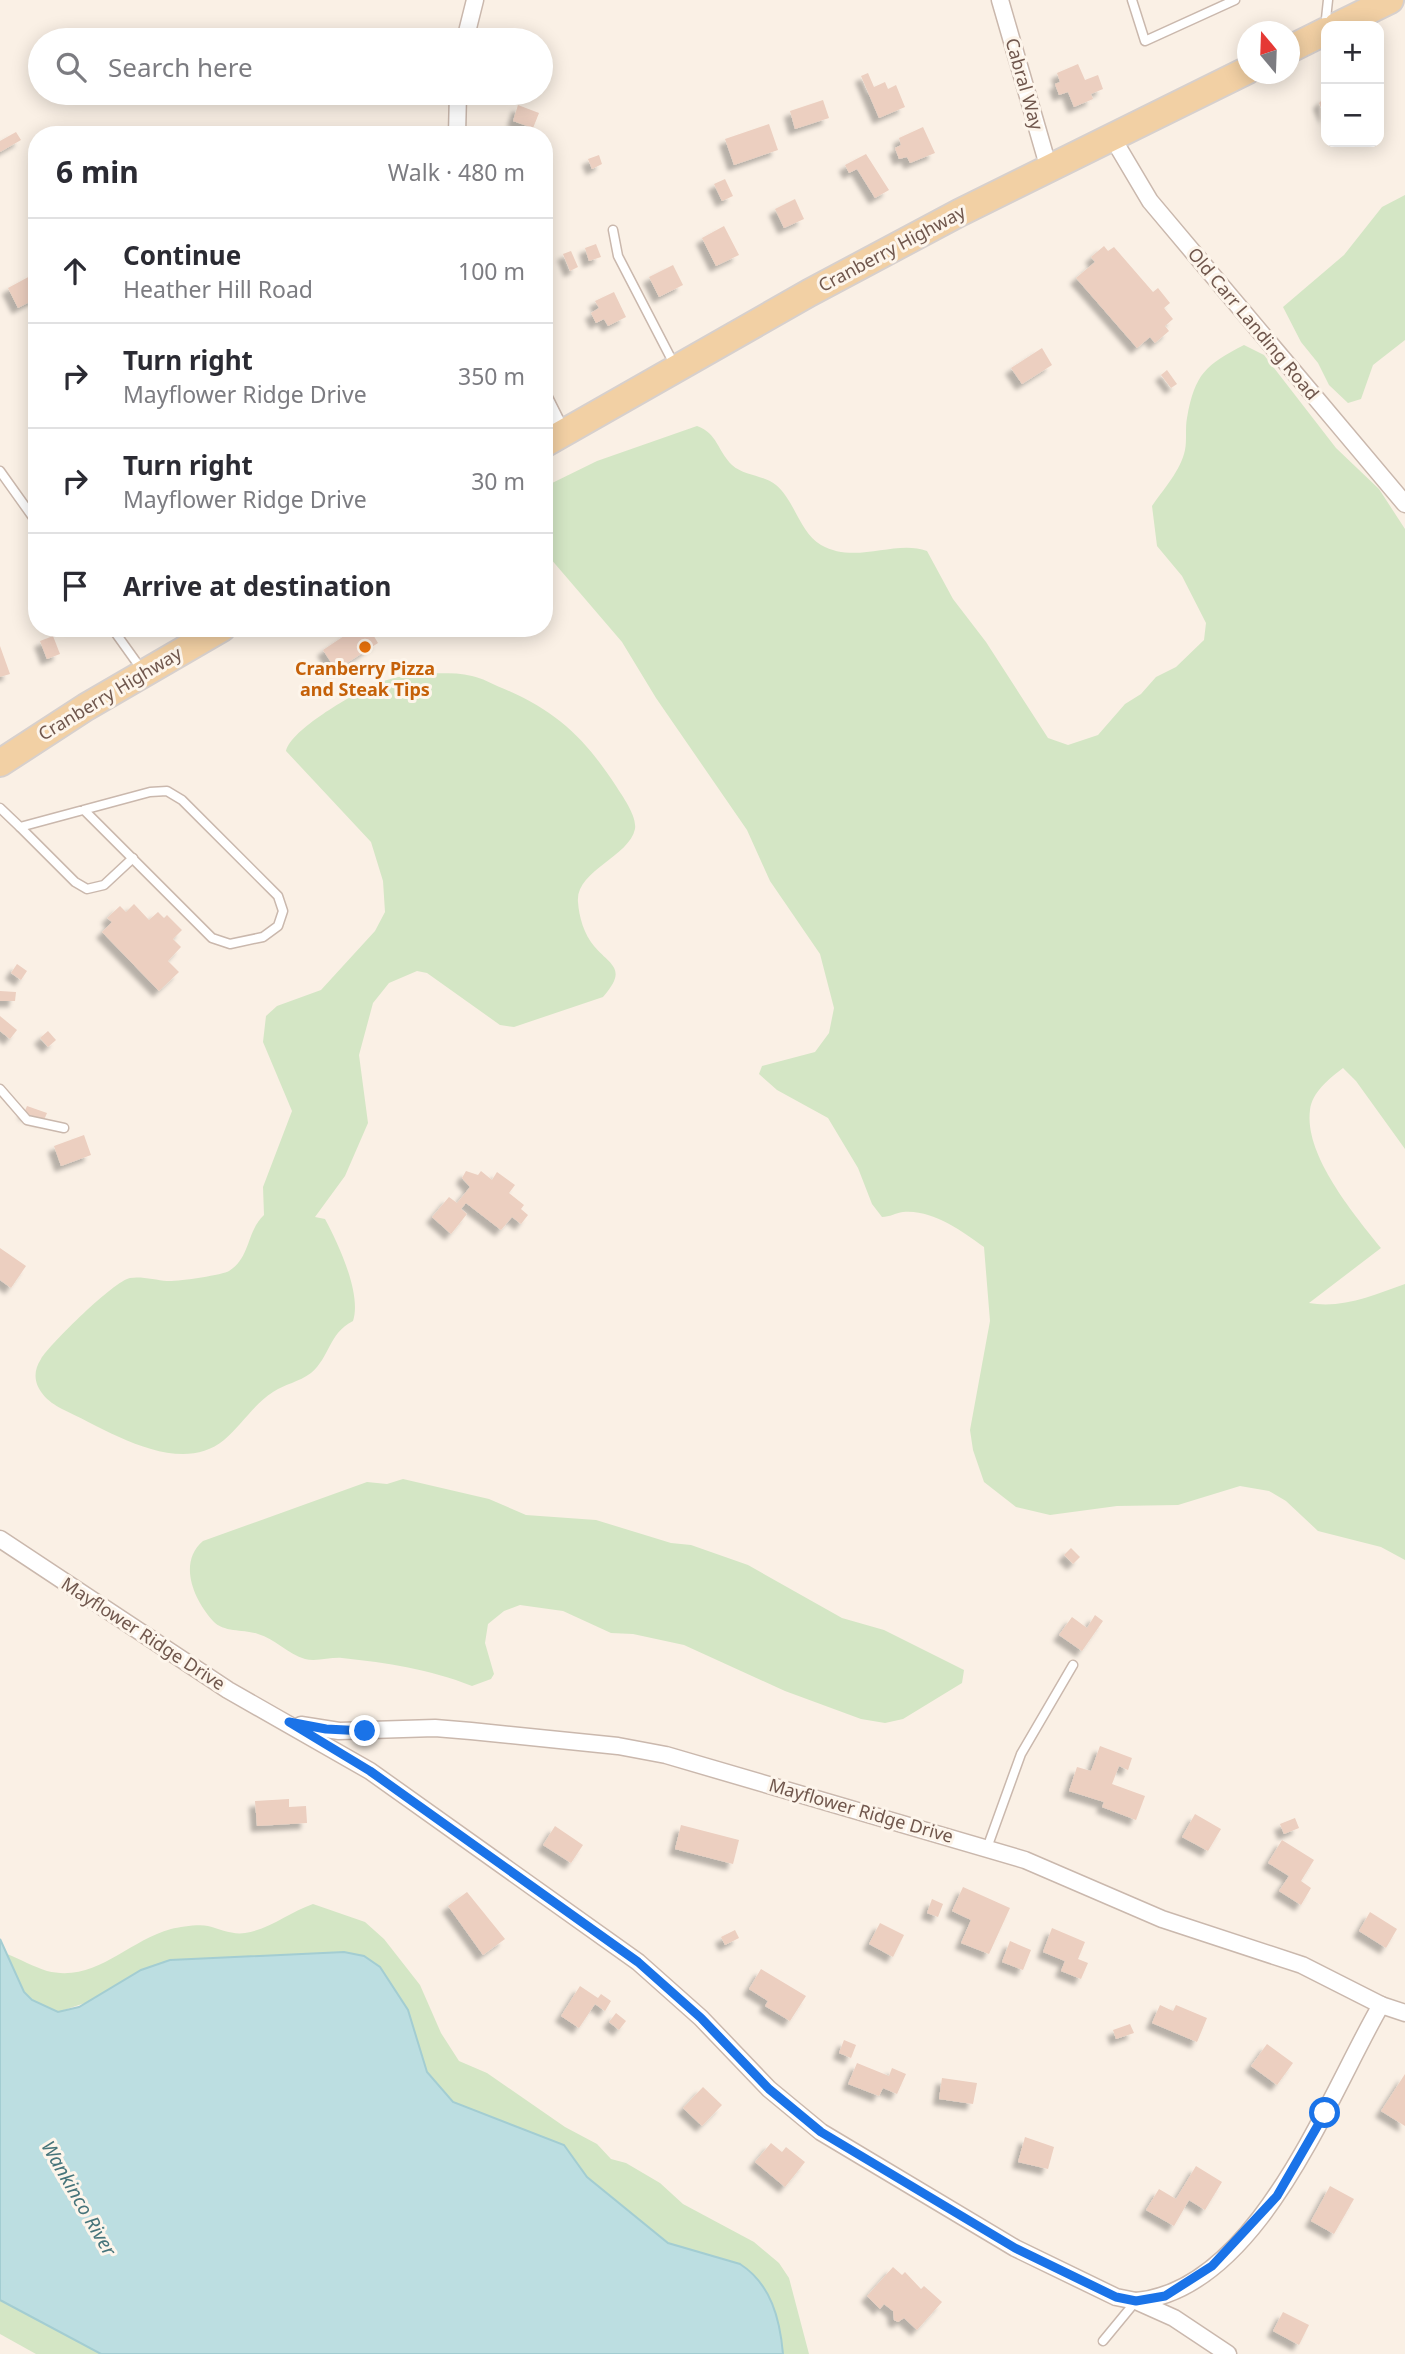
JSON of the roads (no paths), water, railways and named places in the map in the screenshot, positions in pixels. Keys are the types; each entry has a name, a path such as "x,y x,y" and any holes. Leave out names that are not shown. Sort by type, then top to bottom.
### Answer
{"main road":[{"path":"1347,21 1390,0"},
{"path":"1300,44 1321,34"},
{"name":"Cranberry Highway","path":"553,439 820,287 1237,75"},
{"name":"Cranberry Highway","path":"0,763 206,637"}],"street":[{"path":"468,28 475,0"},
{"name":"Cabral Way","path":"1000,0 1049,169"},
{"path":"457,126 458,105"},
{"name":"Old Carr Landing Road","path":"1112,137 1150,201 1405,504"},
{"name":"Mayflower Ridge Drive","path":"0,1539 228,1690 289,1722 370,1771 638,1962 692,2010 769,2089 821,2132 1015,2248 1116,2297 1136,2301 1192,2327 1228,2354"},
{"name":"Mayflower Ridge Drive","path":"289,1722 339,1731 435,1728 618,1746 666,1755 986,1848 1048,1869 1162,1919 1302,1965 1381,2005 1405,2013"},
{"path":"1136,2301 1165,2296 1198,2277 1264,2213 1299,2161 1381,2005"}],"lane":[{"path":"1132,0 1145,41 1235,0"},
{"path":"1328,0 1329,21"},
{"path":"613,230 618,256 676,368"},
{"path":"0,471 28,510"},
{"path":"118,637 144,673"},
{"path":"20,827 150,792 167,792 182,800 278,896 283,911 278,926 263,937 230,944 212,938 84,810"},
{"path":"0,808 75,882 87,889 104,885 133,858"},
{"path":"0,1089 27,1120 64,1128"},
{"path":"986,1848 1021,1754 1073,1665"},
{"path":"1103,2342 1136,2301"}],"water":[{"name":"Wankinco River","path":"0,1939 24,1992 32,2000 58,2012 79,2007 141,1970 170,1960 344,1952 364,1956 380,1967 408,2010 427,2072 453,2102 564,2145 587,2177 668,2243 740,2264 751,2272 772,2303 783,2354 101,2354 0,2300"}],"place":[{"name":"Cranberry Pizza and Steak Tips","path":"365,647"}]}
